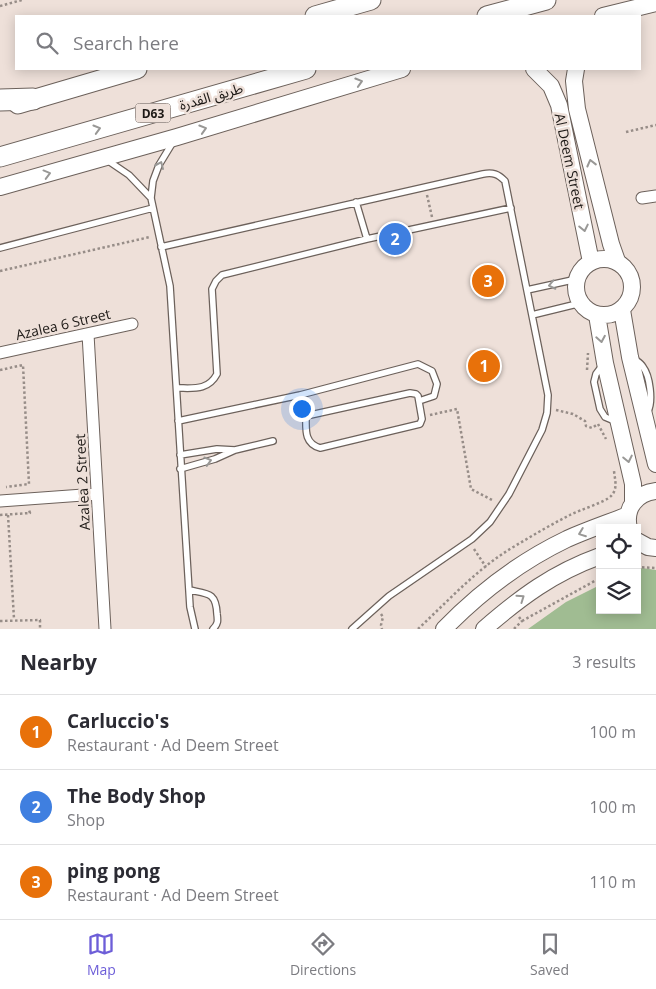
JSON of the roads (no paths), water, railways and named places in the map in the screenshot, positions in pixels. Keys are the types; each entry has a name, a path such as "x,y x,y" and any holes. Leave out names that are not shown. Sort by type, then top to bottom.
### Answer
{"highway":[{"path":"0,100 33,99"}],"main road":[{"path":"319,15 371,0"},
{"path":"491,15 546,0"},
{"path":"0,109 133,70"},
{"name":"طريق القدرة","path":"0,157 303,70"}],"street":[{"path":"607,15 655,3"},
{"path":"626,15 655,3"},
{"path":"0,187 177,137 399,70"},
{"name":"Al Deem Street","path":"535,70 552,86 559,105 591,262"},
{"name":"Al Deem Street","path":"576,70 574,80 578,109 611,244 617,261"},
{"path":"642,198 656,196"},
{"path":"606,259 617,261 630,274 632,293 628,302 622,310 614,314 605,316 590,312 581,303 576,288 577,279 581,271 591,262 606,259"},
{"path":"622,310 656,464"},
{"path":"597,315 602,370 633,484 630,515"},
{"name":"Azalea 6 Street","path":"0,353 132,324"},
{"name":"Azalea 2 Street","path":"88,334 105,629"},
{"path":"602,370 633,359"},
{"path":"616,422 646,415"},
{"path":"444,629 494,584 529,560 567,539 630,515 639,497 646,493 656,492"},
{"path":"0,501 97,494"},
{"path":"641,544 656,548"},
{"path":"484,629 510,606 542,584 574,565 596,557"}],"lane":[{"path":"177,137 159,165 153,181 150,198 170,286 188,590 195,629"},
{"path":"103,158 129,175 150,198"},
{"path":"162,246 491,172 499,175 505,181 548,395 542,430 502,505 490,522 468,541 389,596 352,629"},
{"path":"356,202 367,239"},
{"path":"0,248 152,208"},
{"path":"177,388 207,386 213,382 217,374 212,289 222,275 367,239 511,208"},
{"path":"527,290 577,279"},
{"path":"532,315 581,303"},
{"path":"178,421 300,395 418,364 432,371 437,384 434,396 419,401"},
{"path":"603,387 616,422"},
{"path":"300,395 306,416 309,442 320,448 420,424 422,420 418,396 412,393 306,416"},
{"path":"180,469 216,459 235,450 273,441"},
{"path":"180,455 217,449 235,450"},
{"path":"188,590 208,594 214,598 218,620 213,629"}],"place":[{"name":"The Body Shop","path":"395,239"},
{"name":"ping pong","path":"488,281"},
{"name":"Carluccio's","path":"484,366"}]}
